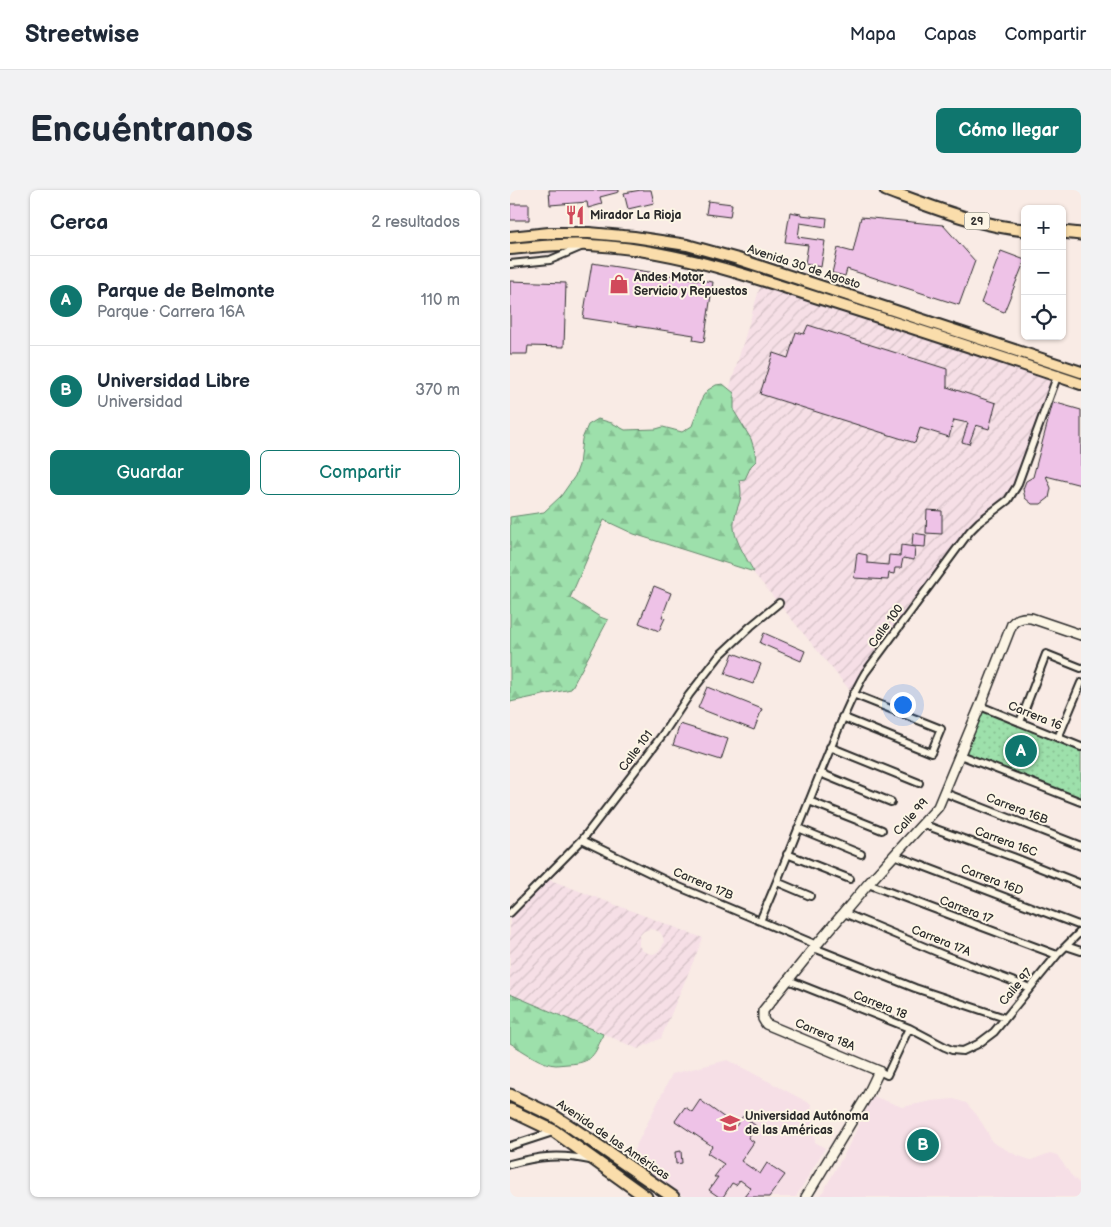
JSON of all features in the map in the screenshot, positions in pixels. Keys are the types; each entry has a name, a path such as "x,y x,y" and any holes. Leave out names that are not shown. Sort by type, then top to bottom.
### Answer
{"highway":[{"name":"29","path":"886,190 954,215 1021,229"},
{"path":"1066,232 1081,234"},
{"name":"Avenida de las Américas","path":"510,1095 554,1116 572,1127 673,1197"},
{"name":"Avenida de las Américas","path":"510,1110 554,1132 646,1197"},
{"path":"554,1132 572,1127"}],"main road":[{"name":"Avenida 30 de Agosto","path":"510,237 549,233 589,233 687,245 738,259 1081,372"},
{"name":"Avenida 30 de Agosto","path":"510,250 588,244 633,249 684,258 762,280 1081,384"}],"street":[{"path":"510,264 550,260 588,244"},
{"name":"Calle 100","path":"760,921 853,694 865,673 970,531 1008,500 1017,486 1061,365"},
{"name":"Calle 101","path":"510,913 582,840 720,655 779,603"},
{"name":"Calle 99","path":"763,1011 868,884 938,807 1015,620 1031,618 1081,635"},
{"path":"1020,722 1046,654 1081,668"},
{"path":"1058,738 1081,683"},
{"path":"842,717 931,753 941,728 853,694"},
{"name":"Carrera 16","path":"980,706 1081,747"},
{"path":"830,747 919,783"},
{"path":"960,754 1081,802"},
{"path":"820,773 891,802"},
{"name":"Carrera 16B","path":"944,793 1081,846"},
{"path":"809,800 882,830"},
{"name":"Carrera 16C","path":"922,824 1014,857 1081,884"},
{"path":"798,828 861,854"},
{"name":"Carrera 17B","path":"582,840 677,886 760,921 815,947 915,988 1005,1018"},
{"path":"787,854 850,880"},
{"name":"Carrera 16D","path":"894,855 1081,926"},
{"path":"777,882 810,896"},
{"name":"Carrera 17","path":"868,884 1056,955"},
{"name":"Carrera 17A","path":"844,913 944,955 1030,988"},
{"name":"Calle 97","path":"963,1051 986,1039 994,1032 1056,955 1081,931"},
{"path":"1066,946 1081,951"},
{"name":"Carrera 18","path":"788,980 909,1028 944,1047 963,1051"},
{"name":"Carrera 18A","path":"763,1011 763,1019 766,1024 883,1073"},
{"path":"806,1197 909,1028"},
{"path":"510,1146 554,1132"},
{"path":"510,1164 539,1157 555,1156 574,1157 597,1162"}],"shaded area":[{"path":"762,280 1057,376 1008,500 979,522 853,694 674,476 721,417"},
{"path":"545,878 703,938 661,1038 638,1049 510,994 510,913","holes":["655,930 660,932 663,937 662,947 653,954 643,951 639,946 640,935 644,931"]},
{"name":"Universidad Autónoma de las Américas","path":"728,1060 811,1104 815,1142 825,1148 796,1197 684,1197 629,1160 672,1074"},
{"path":"873,1096 902,1107 954,1099 966,1103 976,1114 992,1142 1016,1155 1031,1160 1050,1153 1057,1155 1071,1175 1081,1185 1081,1197 820,1197 846,1151"}],"green space":[{"path":"723,384 734,393 734,411 751,439 755,452 756,461 751,466 745,479 739,480 741,498 734,522 735,534 754,572 634,534 604,520 570,598 608,620 571,689 510,702 510,517 544,512 561,496 575,476 579,465 582,439 588,425 598,419 612,423 625,430 663,427 682,432 692,426 703,396 708,390 716,385"},
{"path":"980,706 1081,747 1081,802 960,755"},
{"path":"510,994 603,1034 595,1052 588,1060 582,1062 556,1065 538,1060 510,1043"}],"building":[{"path":"549,190 619,190 619,192 600,197 602,204 588,208 587,202 550,205"},
{"path":"651,190 654,203 628,209 624,193"},
{"path":"708,201 732,204 730,217 706,214"},
{"path":"510,204 529,204 529,220 510,220"},
{"path":"790,212 827,218 826,227 800,223 798,237 825,241 821,267 805,264 808,245 785,242"},
{"path":"861,217 943,225 975,261 959,305 847,269 845,276 832,273 838,248 853,252"},
{"path":"1001,251 1021,258 1021,270 1004,312 981,303"},
{"path":"592,263 713,282 704,342 693,340 694,335 583,318"},
{"path":"510,281 566,283 564,347 528,346 527,354 510,354"},
{"path":"808,325 947,369 947,387 996,403 989,429 976,425 969,444 962,442 968,423 954,420 949,437 920,428 915,443 760,394 773,353 788,358 796,332 804,334"},
{"path":"1053,402 1081,410 1081,485 1046,476 1051,488 1049,498 1041,504 1032,504 1025,498 1023,489 1026,481 1033,477"},
{"path":"927,510 942,511 942,534 926,533"},
{"path":"913,533 926,535 925,547 912,546"},
{"path":"901,545 915,547 914,560 903,558 901,568 895,568 894,574 889,573 888,580 854,578 857,553 867,555 867,563 888,565 889,555 900,556"},
{"path":"654,586 671,593 662,617 665,618 659,631 639,623"},
{"path":"764,633 805,651 801,661 760,643"},
{"path":"733,653 761,664 753,684 725,674"},
{"path":"707,687 762,709 754,730 698,708"},
{"path":"680,724 728,739 721,760 673,745"},
{"path":"700,1100 736,1126 743,1116 756,1126 748,1138 754,1142 741,1161 760,1174 767,1163 785,1175 769,1197 744,1197 751,1188 740,1180 736,1185 732,1183 723,1197 719,1197 709,1190 718,1177 714,1177 724,1164 707,1153 712,1146 675,1121 685,1107 692,1112"},
{"path":"681,1151 682,1163 676,1164 675,1152"}],"place":[{"name":"Mirador La Rioja","path":"575,215"},
{"name":"Andes Motor, Servicio y Repuestos","path":"619,284"},
{"name":"Parque de Belmonte","path":"1021,751"},
{"name":"Universidad Autónoma de las Américas","path":"730,1123"},
{"name":"Universidad Libre","path":"923,1145"}]}
